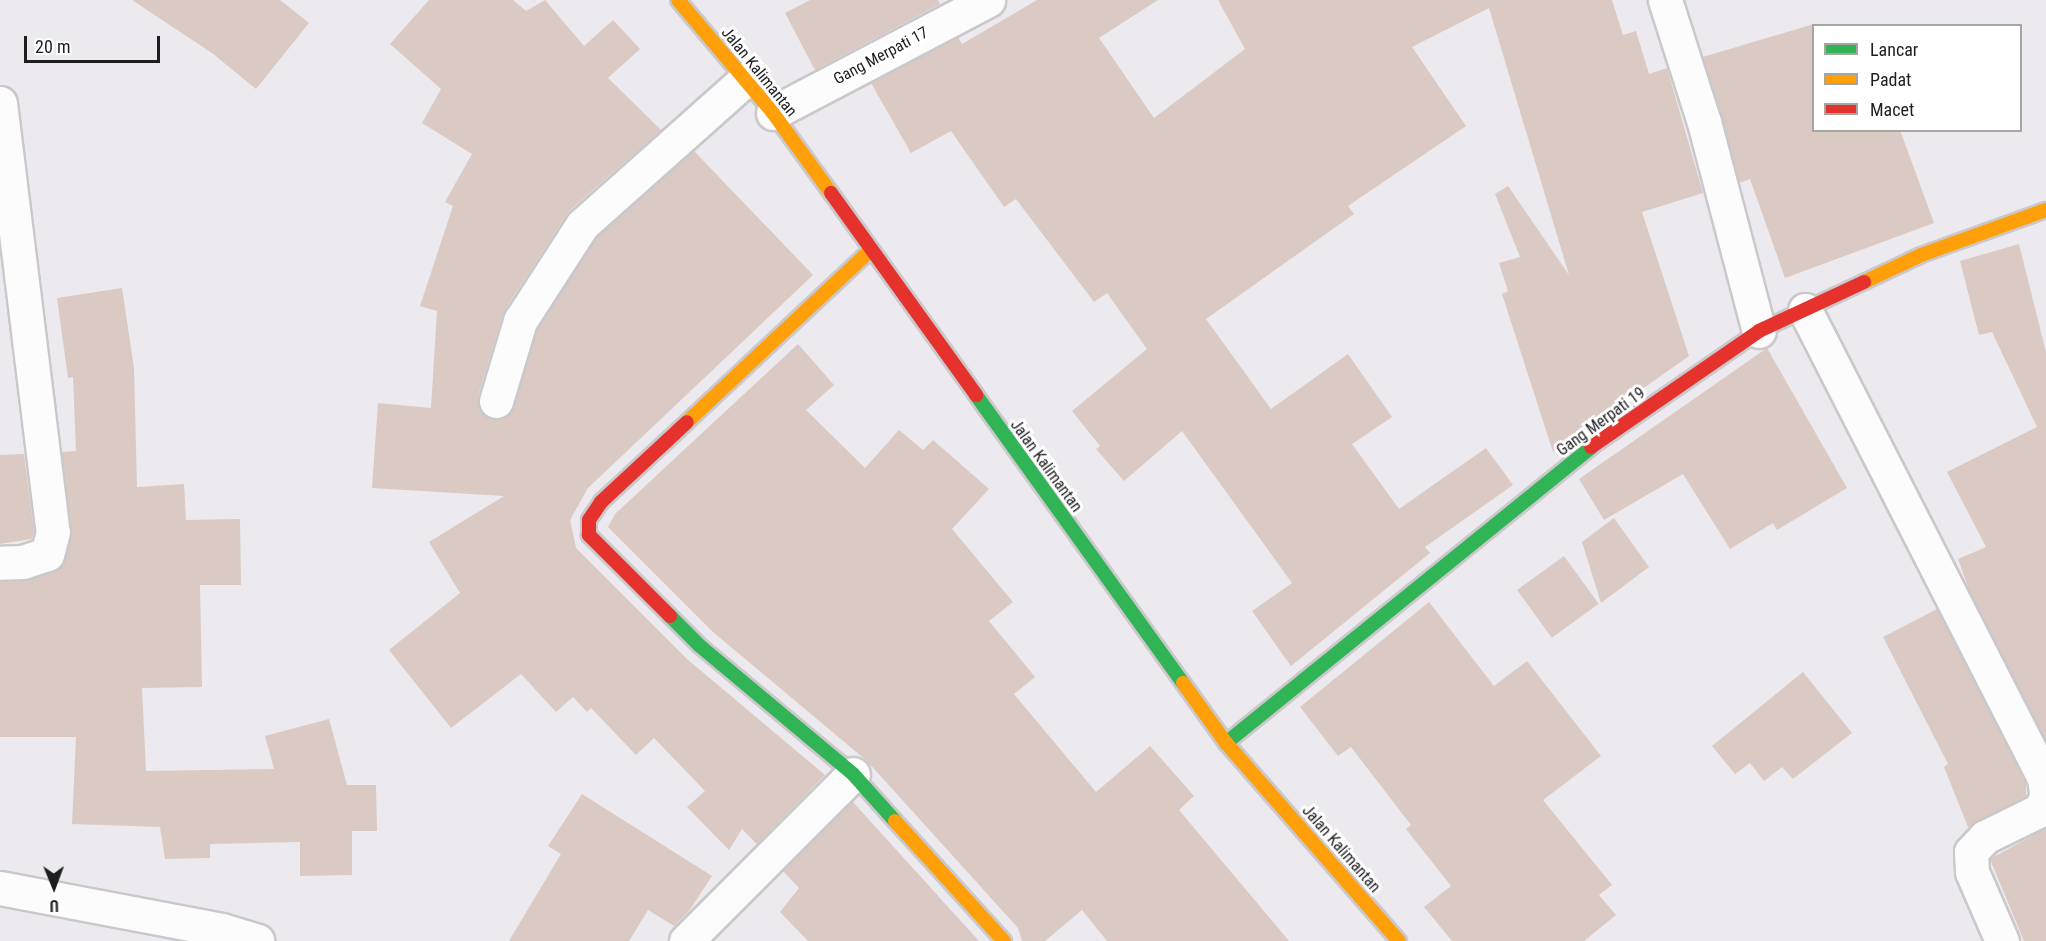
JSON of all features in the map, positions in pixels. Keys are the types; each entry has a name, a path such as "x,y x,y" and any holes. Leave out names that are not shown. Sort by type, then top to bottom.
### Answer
{"street":[{"name":"Jalan Kalimantan","path":"678,0 773,113 870,251 1226,743 1399,941"},
{"name":"Gang Merpati 17","path":"773,113 988,0"},
{"path":"1665,0 1704,122 1759,332"},
{"path":"496,401 520,321 582,225 745,80"},
{"path":"0,103 53,532 47,554 23,562 0,563"},
{"name":"Gang Merpati 19","path":"1226,743 1587,449 1759,332 1921,255 2046,210"},
{"path":"870,251 601,502 589,520 589,535 700,646 853,774 1004,941"},
{"path":"1805,310 2044,778 2046,792"},
{"path":"686,941 853,774"},
{"path":"2001,941 1972,872 1971,852 1985,837 2040,810 2046,797"},
{"path":"0,888 222,930 256,941"}],"building":[{"path":"132,0 280,0 309,23 256,89 212,53"},
{"path":"429,0 513,0 526,11 545,0 584,46 613,20 640,49 608,78 661,130 569,211 504,311 478,396 483,414 500,419 509,414 537,329 596,237 694,151 813,275 588,488 570,520 576,548 687,659 825,775 757,844 742,829 729,850 687,807 705,791 654,738 636,755 591,708 587,712 573,697 556,712 521,674 451,728 389,650 460,593 429,542 504,496 372,488 378,403 431,408 437,311 420,306 453,206 445,202 472,154 422,123 441,89 390,44"},
{"path":"810,0 938,0 940,4 815,70 785,13"},
{"path":"1037,0 1158,0 1099,38 1154,118 1245,49 1218,0 1612,0 1623,35 1636,31 1649,74 1667,68 1703,193 1642,212 1689,356 1553,452 1502,294 1508,291 1499,263 1520,257 1495,194 1508,186 1569,275 1489,8 1412,47 1466,126 1348,206 1354,214 1206,319 1271,409 1348,354 1392,417 1352,444 1399,509 1486,448 1513,485 1425,547 1430,553 1291,666 1252,611 1292,583 1182,431 1124,481 1096,449 1100,446 1072,411 1147,349 1107,293 1094,302 1016,199 1004,207 951,131 911,153 871,83 958,37 962,44"},
{"path":"1812,25 1812,132 1901,132 1934,223 1785,278 1750,179 1739,183 1703,57"},
{"path":"2019,244 2046,352 2046,741 1970,592 1958,559 1986,547 1947,472 2037,427 1992,332 1979,335 1960,261"},
{"path":"122,288 134,368 137,487 184,484 186,520 240,519 241,585 200,585 202,687 142,688 146,771 274,769 265,736 329,719 347,785 376,785 377,831 352,831 352,875 300,876 300,842 210,844 210,858 165,859 160,827 72,824 76,737 0,737 0,582 29,580 53,572 65,559 71,537 62,452 76,451 73,377 68,378 57,298"},
{"path":"798,344 834,385 806,410 865,468 899,430 923,450 933,440 989,489 952,529 1013,602 989,621 1035,677 1014,694 1096,792 1150,746 1194,796 1179,810 1289,941 1107,941 1082,910 1045,941 1022,941 1018,928 867,761 713,632 608,527 615,514"},
{"path":"1767,348 1847,488 1777,530 1773,523 1730,549 1683,474 1604,520 1579,479"},
{"path":"24,454 34,531 32,539 0,544 0,455"},
{"path":"1614,518 1649,567 1601,603 1582,542"},
{"path":"1564,556 1599,604 1552,638 1517,590"},
{"path":"1429,602 1494,686 1527,661 1601,756 1543,800 1612,885 1599,895 1616,915 1584,941 1452,941 1424,907 1451,886 1406,829 1411,825 1351,747 1338,756 1300,707"},
{"path":"1937,609 2026,784 2026,796 1968,827 1944,767 1948,764 1883,637"},
{"path":"1803,672 1852,733 1793,779 1782,767 1764,781 1750,763 1735,774 1712,746"},
{"path":"582,794 712,876 689,911 674,926 648,910 629,941 509,941 561,854 548,846"},
{"path":"852,801 979,941 808,941 780,912 799,888 783,871"},
{"path":"2046,828 2046,941 2024,941 1990,859"}],"traffic: fast":[{"path":"976,395 1183,683"},
{"path":"1226,743 1591,447"},
{"path":"670,616 700,646 853,774 895,821"}],"traffic: slow":[{"path":"678,0 773,113 831,193"},
{"path":"1864,282 1921,255 2046,210"},
{"path":"687,422 870,251"},
{"path":"1183,683 1226,743 1399,941"},
{"path":"895,821 1004,941"}],"traffic: jam":[{"path":"831,193 976,395"},
{"path":"1591,447 1759,331 1864,282"},
{"path":"670,616 589,535 589,520 601,502 687,422"}]}
